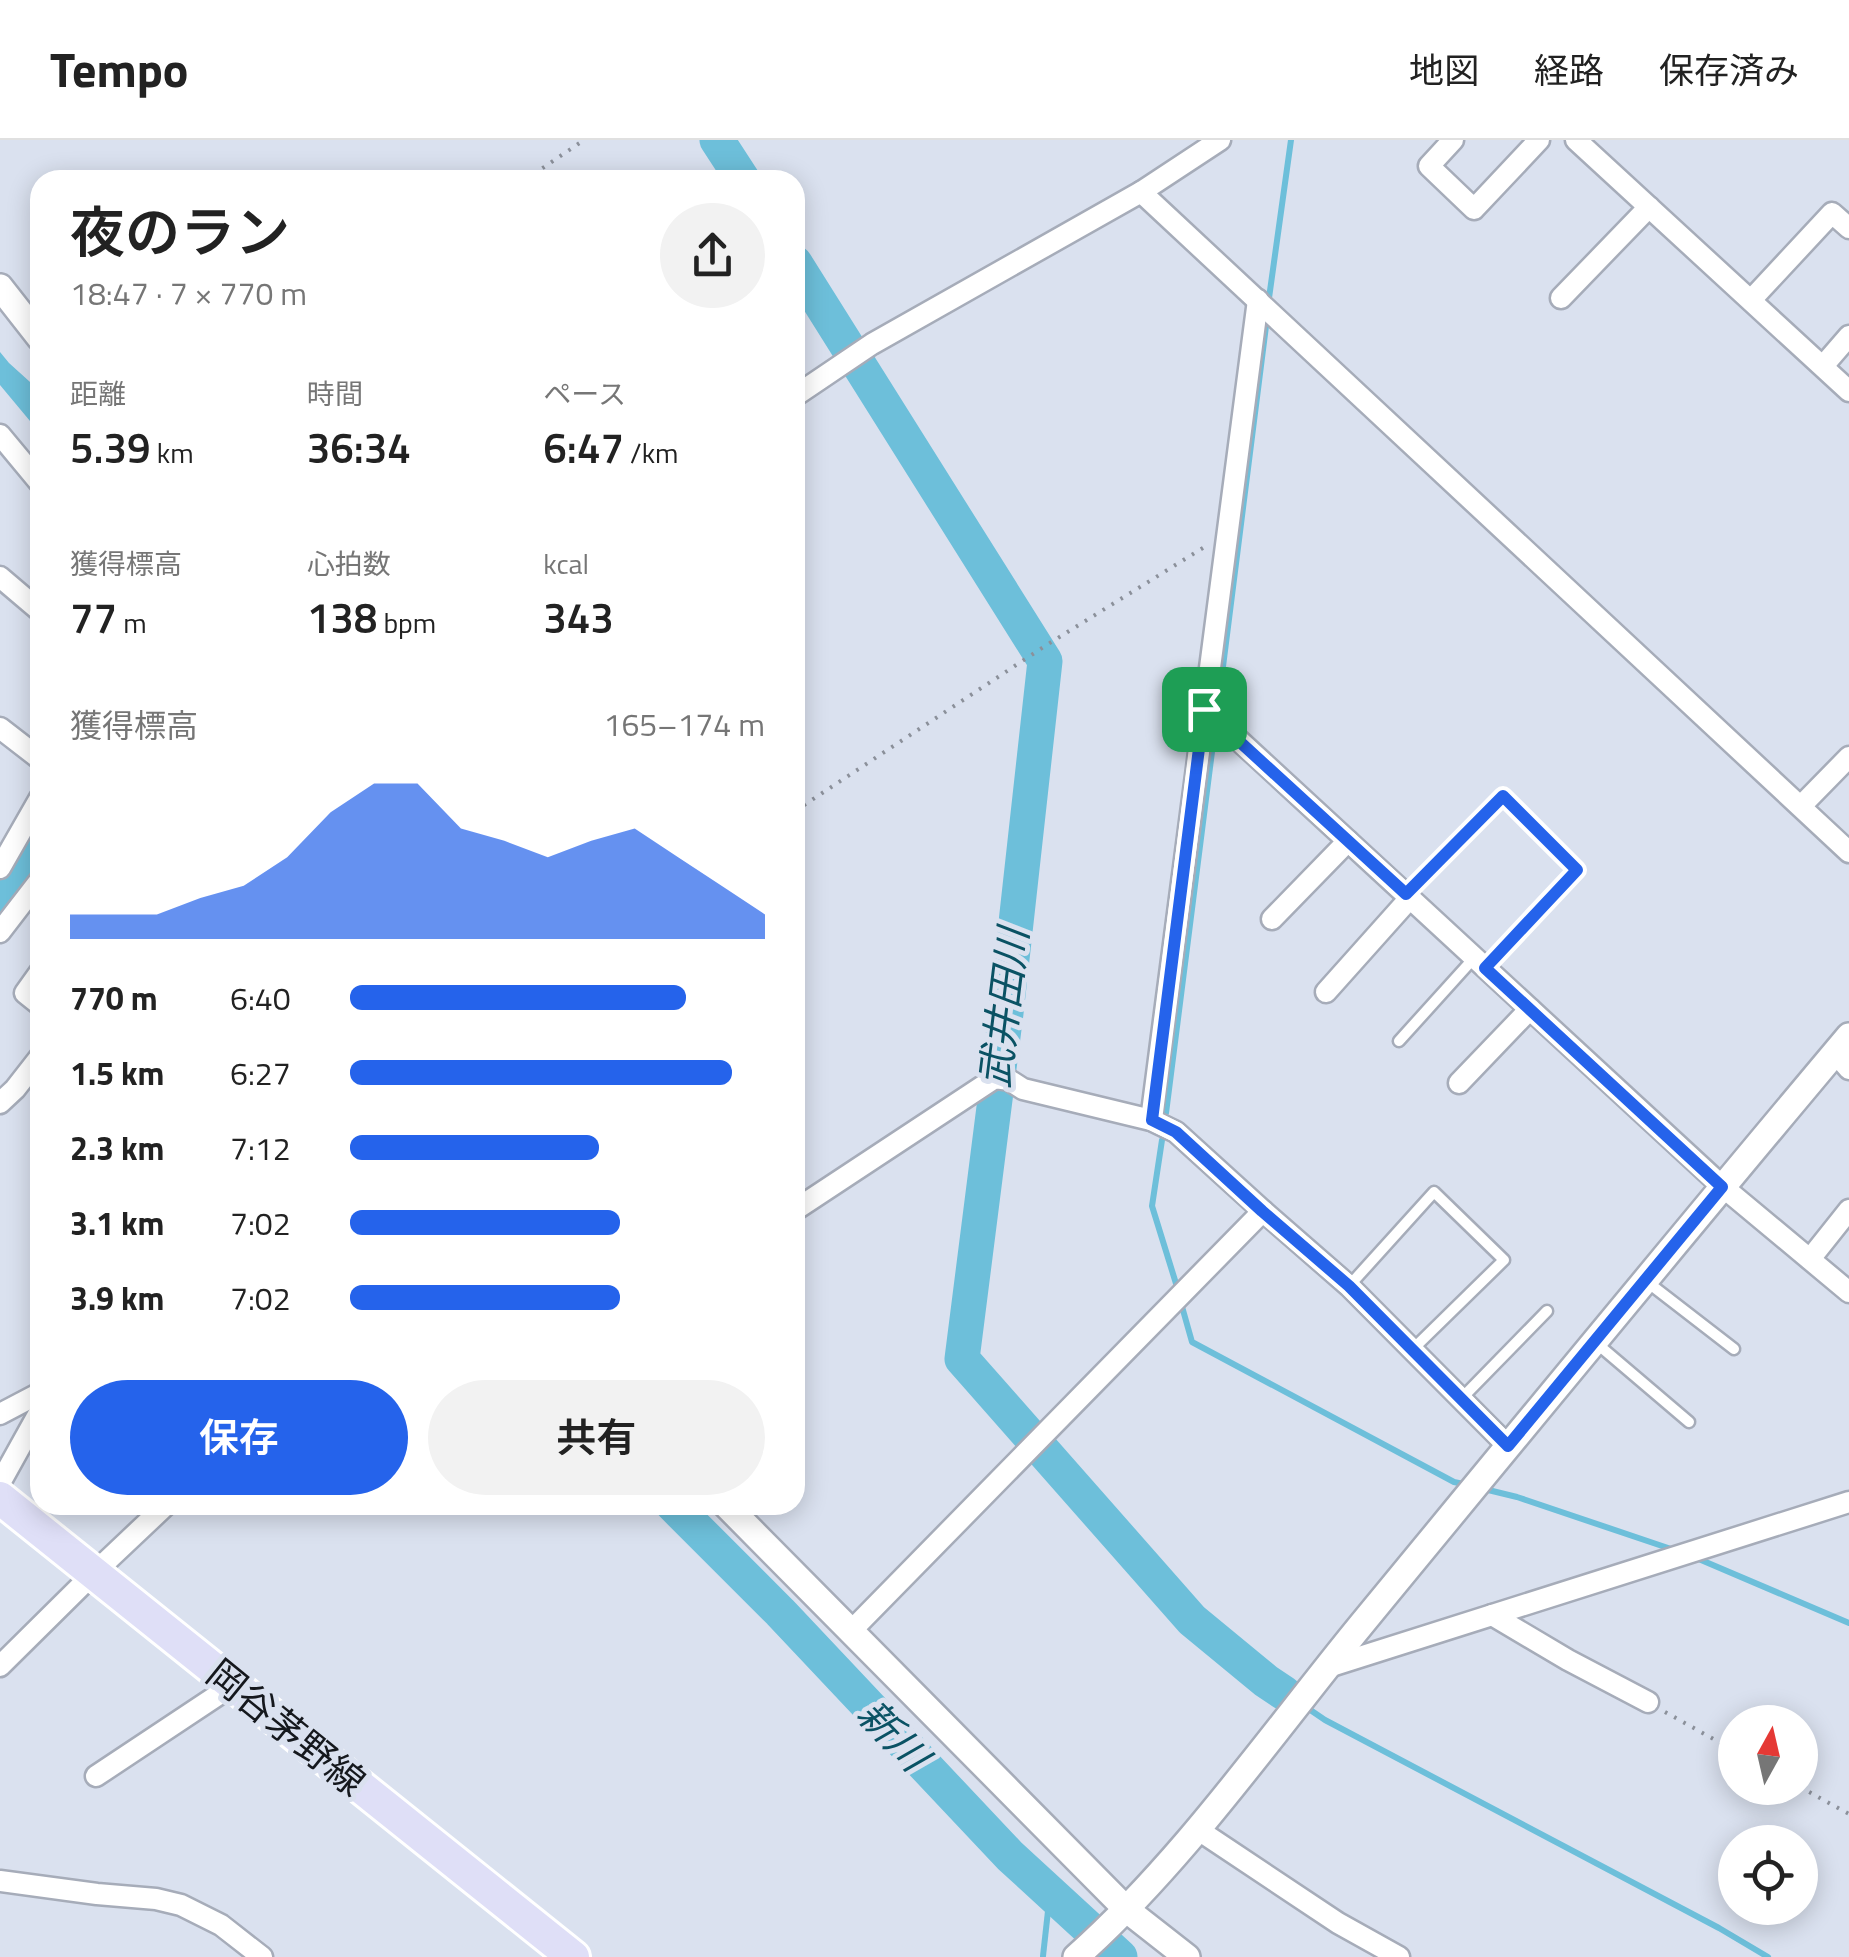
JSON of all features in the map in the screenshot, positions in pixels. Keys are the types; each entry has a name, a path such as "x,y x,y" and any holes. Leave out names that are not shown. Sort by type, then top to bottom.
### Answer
{"main road":[{"name":"岡谷茅野線","path":"0,1498 573,1957"}],"street":[{"path":"805,389 872,344 1140,192 1220,140"},
{"path":"1454,140 1430,166 1474,209 1539,140"},
{"path":"1576,140 1849,391"},
{"path":"1140,192 1849,852"},
{"path":"1561,298 1649,206"},
{"path":"1751,300 1832,213 1849,228"},
{"path":"0,287 30,325"},
{"path":"1152,1120 1258,300"},
{"path":"1823,366 1849,336"},
{"path":"0,434 30,470"},
{"path":"0,577 30,602"},
{"path":"1204,709 1722,1187 1849,1292"},
{"path":"0,728 30,751"},
{"path":"1800,806 1849,757"},
{"path":"0,868 30,816"},
{"path":"1272,919 1348,841"},
{"path":"0,932 30,893"},
{"path":"1326,992 1408,896"},
{"path":"1460,1083 1530,1009"},
{"path":"1089,1948 1196,1829 1722,1187 1844,1053"},
{"path":"0,1103 30,1070"},
{"path":"805,1204 1002,1079 1022,1089 1152,1120 1176,1132 1349,1286 1508,1446"},
{"path":"1810,1259 1849,1210"},
{"path":"851,1630 1262,1211"},
{"path":"0,1414 30,1398"},
{"path":"0,1484 30,1429"},
{"path":"1325,1668 1845,1500"},
{"path":"0,1666 155,1515"},
{"path":"736,1515 1127,1910 1187,1957"},
{"path":"1492,1615 1648,1702"},
{"path":"96,1776 234,1685"},
{"path":"1196,1829 1399,1957"},
{"path":"0,1881 181,1905 221,1924 262,1957"}],"lane":[{"path":"1399,1041 1577,870 1503,796 1408,896"},
{"path":"1349,1286 1434,1192 1504,1260 1412,1350"},
{"path":"1645,1280 1734,1349"},
{"path":"1461,1399 1547,1311"},
{"path":"1594,1341 1689,1422"}],"path":[{"path":"540,170 584,140"},
{"path":"805,804 1045,646 1227,533"},
{"path":"1648,1702 1718,1741"},
{"path":"1818,1796 1849,1814"}],"water":[{"path":"0,352 30,382 30,421 0,385"},
{"path":"30,831 30,876 0,921 0,879"}],"waterway":[{"name":"武井田川","path":"717,140 736,170"},
{"path":"1269,298 1291,140"},
{"name":"武井田川","path":"805,279 1045,661 962,1359 1192,1620 1284,1693"},
{"path":"1218,706 1266,326"},
{"path":"1166,1113 1214,736"},
{"path":"1162,1140 1152,1206 1178,1290"},
{"path":"1181,1303 1192,1342 1454,1482 1468,1485"},
{"path":"1480,1488 1677,1551"},
{"name":"新川","path":"683,1515 1010,1856 1120,1957"},
{"path":"1694,1557 1849,1623"},
{"path":"1303,1705 1768,1957"},
{"path":"1043,1956 1050,1893"}],"route":[{"path":"1204,709 1406,894 1503,796 1577,870 1485,968 1722,1187 1508,1446 1349,1286 1176,1132 1152,1120 1204,709"}]}
